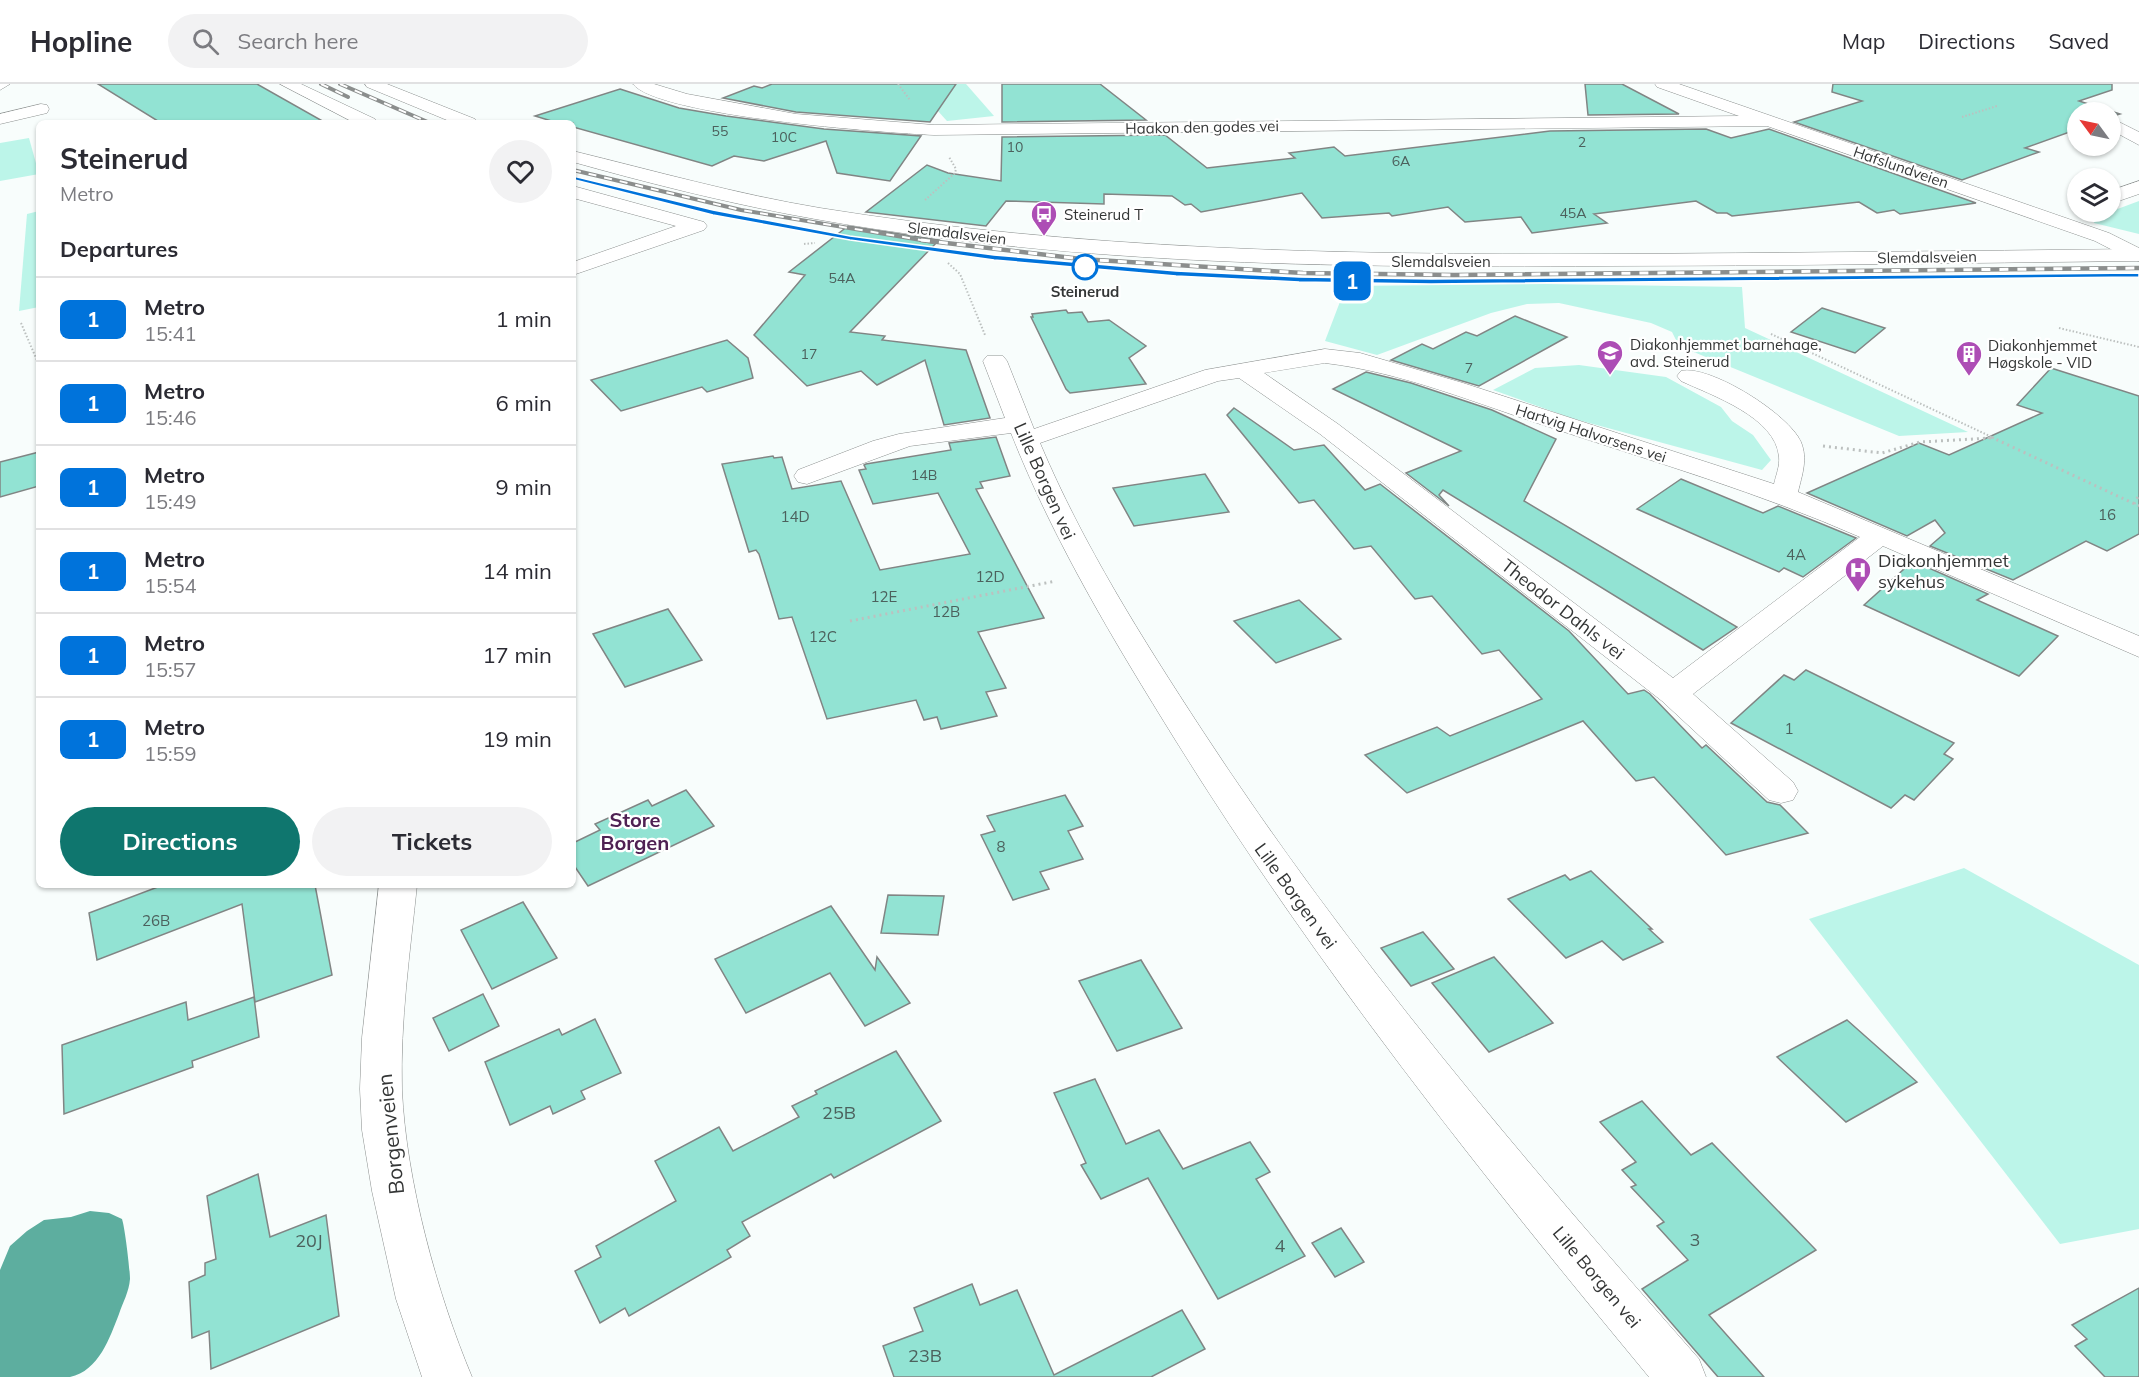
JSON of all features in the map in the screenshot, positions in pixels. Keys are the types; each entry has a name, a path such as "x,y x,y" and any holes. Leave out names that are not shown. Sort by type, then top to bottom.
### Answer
{"street":[{"path":"288,84 363,120"},
{"path":"373,84 462,120"},
{"name":"Haakon den godes vei","path":"641,84 659,93 755,114 863,127 934,130 1769,121"},
{"name":"Hafslundveien","path":"1663,84 2055,220 2102,237 2138,255"},
{"path":"0,118 42,108"},
{"name":"Slemdalsveien","path":"576,157 719,194 868,222 1015,240 1207,256 1480,261 2138,255"},
{"path":"2121,194 2139,187"},
{"path":"576,193 697,225 576,267"},
{"path":"2055,220 2067,215"},
{"name":"Hartvig Halvorsens vei","path":"807,476 882,446 908,439 1023,432 1186,383 1243,370 1325,356 1376,363 1784,496 2139,647"},
{"name":"Lille Borgen vei","path":"995,361 1053,503 1094,582 1238,815 1370,998 1592,1273 1681,1377"},
{"name":"Theodor Dahls vei","path":"1243,370 1329,429 1673,694 1781,791"},
{"path":"1689,376 1760,412 1774,422 1790,445 1792,458 1784,496"},
{"path":"1673,694 1880,535"},
{"name":"Borgenveien","path":"398,888 383,1025 381,1091 390,1171 402,1226 421,1307 436,1356 447,1377"}],"path":[{"path":"1962,117 1997,106"},
{"path":"918,206 955,173 956,169 934,135 934,130"},
{"path":"946,262 960,274 995,361"},
{"path":"21,323 36,358"},
{"path":"2059,328 2139,347"},
{"path":"1771,334 2139,506"},
{"path":"1790,445 1848,447 1882,453 1920,442 1992,438"},
{"path":"2134,504 2139,495"},
{"path":"850,621 1058,580"}],"shaded area":[{"path":"966,84 994,116 947,121 917,88"},
{"path":"29,138 36,163 36,175 0,181 0,143"},
{"path":"2139,201 2139,234 2094,223 2121,222 2121,208"},
{"path":"36,212 36,308 19,311 27,214"},
{"path":"1546,284 1742,287 1745,328 1968,432 1899,436 1679,346 1672,332 1651,323 1559,303 1527,304 1491,313 1377,355 1325,341 1346,286"},
{"path":"1579,365 1666,377 1721,407 1732,421 1753,435 1771,460 1762,470 1571,418 1493,390 1535,368"},
{"path":"1964,868 2139,965 2139,1229 2060,1244 1809,919"},
{"path":"90,1211 109,1213 122,1219 130,1274 126,1297 102,1352 89,1368 70,1377 0,1377 0,1270 10,1246 44,1220 71,1217"}],"building":[{"path":"98,84 257,84 321,120 156,120"},
{"path":"772,84 956,84 930,122 796,112 723,98 754,86 762,88"},
{"path":"1002,84 1100,84 1146,120 1002,122"},
{"path":"1585,84 1622,84 1679,114 1588,115"},
{"path":"1833,84 2112,84 2112,90 2079,101 2082,102 2067,102 2067,133 2025,148 2039,152 1962,180 1794,122 1862,101 1832,92"},
{"path":"620,89 679,108 726,116 824,129 921,136 890,181 837,173 826,141 764,161 734,156 712,166 576,128 576,120 548,120 535,116"},
{"path":"1706,129 1731,138 1769,129 1976,203 1900,214 1894,210 1877,213 1859,202 1732,216 1727,213 1717,213 1696,201 1594,214 1607,223 1532,233 1521,217 1465,222 1448,207 1392,216 1389,213 1322,218 1302,193 1201,212 1191,204 1185,205 1172,196 1104,194 1104,204 1006,201 986,226 866,212 927,165 948,173 1001,181 1002,137 1165,135 1207,168 1295,158 1289,153 1334,147 1345,156 1550,131"},
{"path":"848,226 939,240 850,332 885,336 882,340 966,350 990,418 944,425 925,360 877,385 861,371 807,386 754,335 805,275 789,272"},
{"path":"1822,308 1885,328 1855,353 1791,332"},
{"path":"1066,310 1068,313 1082,312 1088,322 1109,320 1146,346 1129,358 1146,384 1070,393 1031,317 1033,317 1032,314"},
{"path":"1515,316 1567,337 1479,386 1391,360 1422,344 1433,349 1466,332 1477,336"},
{"path":"727,340 748,358 753,378 707,392 702,387 621,411 591,380"},
{"path":"2051,368 2139,396 2139,534 2107,551 2086,541 2013,580 1930,546 1945,533 1935,520 1907,536 1807,493 1919,443 1949,455 2042,413 2017,405"},
{"path":"1366,372 1411,383 1492,410 1556,439 1524,501 1737,627 1703,650 1443,490 1439,495 1449,506 1406,473 1461,451 1333,389"},
{"path":"1234,408 1294,450 1324,445 1365,490 1380,484 1569,631 1628,694 1644,690 1650,694 1702,748 1706,745 1767,802 1780,805 1808,833 1726,855 1654,777 1636,781 1583,721 1407,793 1365,755 1437,727 1450,736 1542,699 1499,650 1482,654 1432,596 1415,599 1371,546 1354,549 1314,500 1299,503 1227,415"},
{"path":"996,437 1010,476 980,482 983,488 976,489 1044,618 978,632 1006,688 986,692 997,716 941,729 937,717 924,720 916,700 827,719 792,617 779,619 759,554 756,550 749,552 722,464 773,456 774,458 782,457 792,489 841,481 880,570 970,554 938,493 873,504 859,470 866,469 864,465 866,464 951,450 949,443"},
{"path":"36,453 36,487 0,497 0,462"},
{"path":"1205,474 1229,512 1134,526 1113,488"},
{"path":"1681,479 1763,513 1778,506 1856,538 1803,577 1784,568 1779,572 1637,509"},
{"path":"1913,561 1988,594 1977,600 2058,636 2019,676 1864,605"},
{"path":"1299,600 1341,639 1276,663 1234,621"},
{"path":"668,609 702,660 625,687 593,634"},
{"path":"1806,670 1954,743 1944,754 1953,759 1914,800 1905,795 1891,808 1731,723 1784,675 1794,680"},
{"path":"686,790 714,826 588,886 576,868 576,842 600,830 595,824 648,800 652,806"},
{"path":"1065,795 1083,826 1068,831 1083,859 1040,872 1049,889 1013,900 981,835 995,831 987,816"},
{"path":"1591,871 1663,942 1623,960 1602,941 1566,958 1508,899 1565,875 1570,880"},
{"path":"155,888 316,888 332,975 255,1002 242,904 97,960 89,913"},
{"path":"888,895 944,896 938,935 881,933"},
{"path":"523,902 557,958 492,989 461,930"},
{"path":"831,906 875,970 877,957 910,1003 865,1026 830,973 746,1013 715,959"},
{"path":"1423,932 1454,969 1411,986 1381,948"},
{"path":"1494,957 1553,1023 1489,1052 1432,983"},
{"path":"1141,960 1182,1028 1117,1051 1079,981"},
{"path":"483,994 499,1026 449,1051 433,1018"},
{"path":"254,997 259,1037 192,1061 193,1067 64,1114 62,1045 186,1002 188,1020"},
{"path":"595,1019 621,1073 581,1091 585,1099 553,1114 550,1106 510,1125 485,1062 559,1029 562,1035"},
{"path":"1847,1020 1917,1082 1846,1122 1777,1057"},
{"path":"896,1051 941,1121 834,1178 831,1174 742,1222 750,1236 727,1250 731,1257 629,1316 625,1308 600,1323 575,1271 601,1257 596,1246 676,1201 655,1161 719,1127 733,1151 799,1117 792,1106 817,1094 815,1091"},
{"path":"1095,1079 1126,1144 1159,1130 1183,1169 1250,1142 1270,1172 1256,1179 1305,1256 1218,1299 1148,1178 1101,1199 1081,1165 1086,1163 1054,1093"},
{"path":"1642,1101 1691,1155 1712,1143 1816,1250 1709,1315 1764,1377 1718,1377 1642,1289 1688,1260 1657,1226 1664,1222 1631,1187 1636,1185 1622,1170 1636,1162 1600,1122"},
{"path":"258,1174 270,1237 326,1215 339,1316 211,1369 209,1331 192,1338 189,1282 205,1275 205,1263 216,1259 207,1196"},
{"path":"1341,1228 1364,1262 1335,1277 1312,1243"},
{"path":"972,1284 980,1305 1017,1290 1054,1375 1182,1310 1205,1349 1151,1377 894,1377 883,1346 923,1331 914,1308"},
{"path":"2139,1288 2139,1377 2105,1377 2075,1346 2087,1339 2072,1325"}],"railway":[{"path":"321,84 348,97"},
{"path":"340,84 423,120"},
{"path":"576,171 741,210 921,240"},
{"path":"921,240 1081,259 1303,273 1454,275 2139,268"},
{"path":"921,240 933,242"}],"metro line":[{"name":"1","path":"576,179 713,213 850,238 944,252 1085,267 1176,273 1299,280 1431,282 2139,275"}],"place":[{"name":"Steinerud T","path":"1044,237"},
{"name":"Steinerud","path":"1085,267"},
{"name":"Diakonhjemmet barnehage, avd. Steinerud","path":"1610,376"},
{"name":"Diakonhjemmet Høgskole - VID","path":"1969,377"},
{"name":"Diakonhjemmet sykehus","path":"1858,593"}],"district":[{"name":"Store Borgen","path":"635,830"}]}
